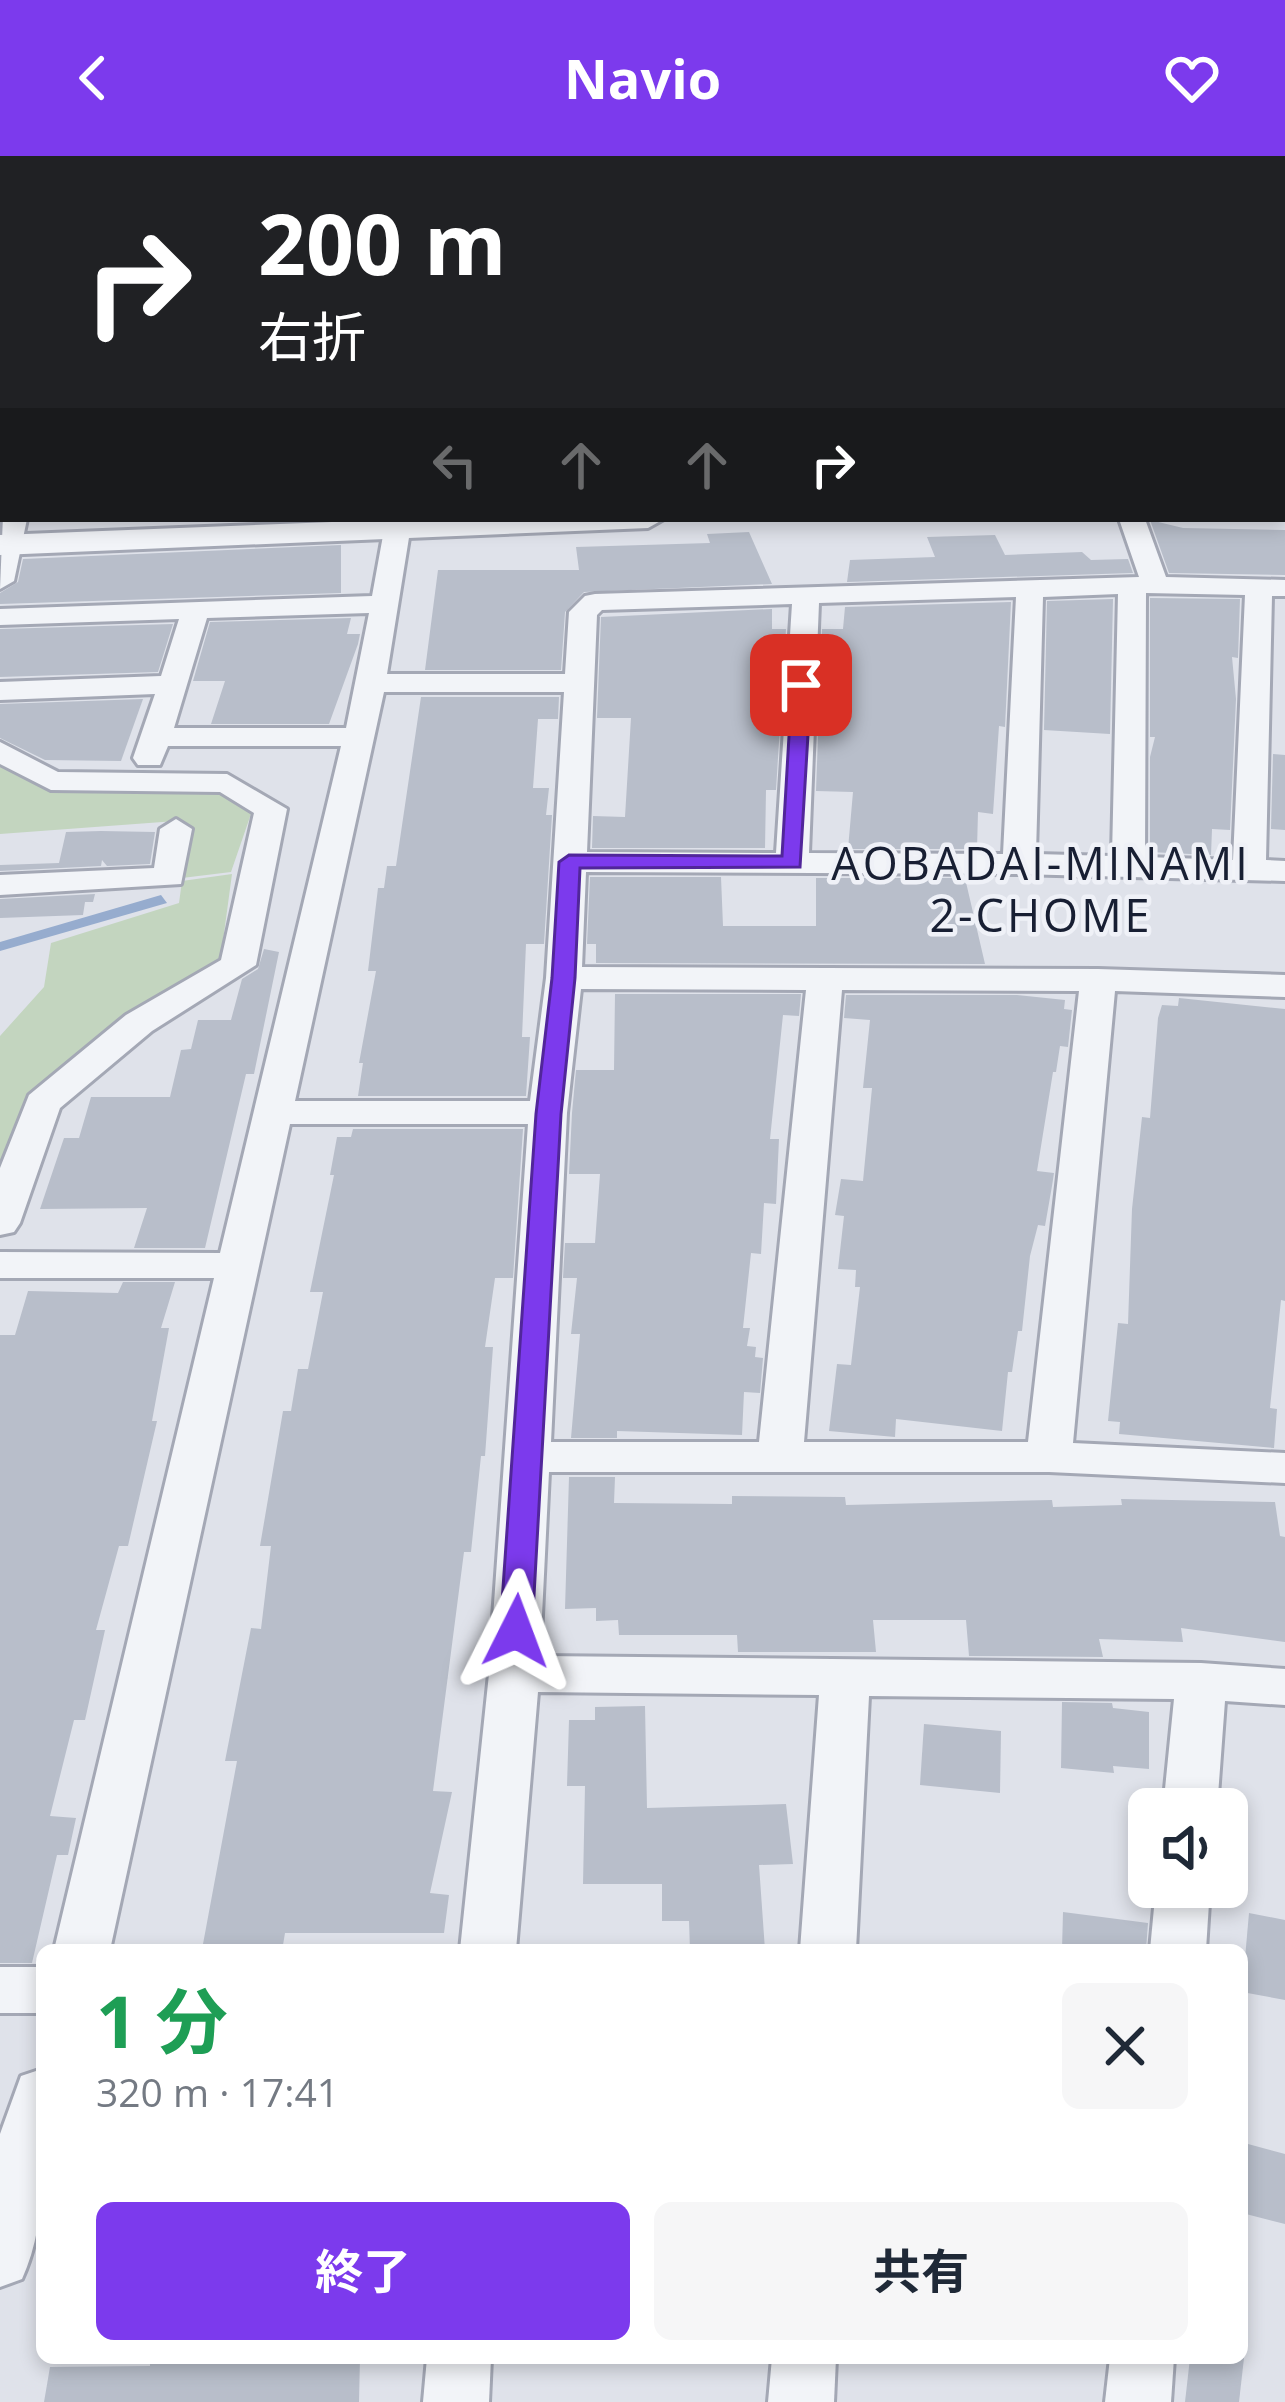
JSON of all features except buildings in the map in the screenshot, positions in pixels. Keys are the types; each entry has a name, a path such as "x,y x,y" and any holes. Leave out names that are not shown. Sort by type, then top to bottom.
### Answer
{"street":[{"path":"0,581 7,536 498,522"},
{"path":"1128,866 1144,585 1133,522"},
{"path":"83,1944 371,683 398,524"},
{"path":"489,1944 514,1674 548,1114 564,978 583,612 595,602 1144,585 1272,587 1249,868"},
{"path":"1019,864 1030,589"},
{"path":"792,863 806,596"},
{"path":"0,617 385,604"},
{"path":"142,782 196,610"},
{"path":"371,683 578,682"},
{"path":"0,691 173,684"},
{"path":"156,736 356,737"},
{"path":"0,751 51,781 227,783 271,809 238,964 140,1023 44,1103 0,1223"},
{"path":"0,885 169,877 176,829"},
{"path":"569,862 1019,864 1285,871"},
{"path":"564,978 1098,980 1285,986"},
{"path":"780,1457 825,979"},
{"path":"1048,1457 1098,980"},
{"path":"272,1112 548,1114"},
{"path":"0,1265 237,1266"},
{"path":"527,1457 1048,1457 1285,1468"},
{"path":"514,1674 1201,1681 1285,1687"},
{"path":"828,1944 844,1678"},
{"path":"1192,1788 1201,1681"},
{"path":"1178,1944 1181,1908"},
{"path":"0,1990 36,1990"},
{"path":"0,2259 9,2204 36,2114"},
{"path":"456,2402 459,2364"},
{"path":"801,2402 804,2364"},
{"path":"1138,2402 1141,2364"}],"green space":[{"path":"0,763 46,789 205,790 222,793 252,811 231,872 182,878 176,821 0,834"},
{"path":"232,874 220,963 122,1020 23,1105 0,1167 0,1036 44,987 51,943 179,903 182,881"}],"water":[{"path":"161,895 167,903 0,951 0,942"}],"district":[{"name":"AOBADAI-MINAMI 2-CHOME","path":"1041,890"}],"route":[{"path":"516,1631 548,1114 564,978 569,862 792,863 801,685"}]}
